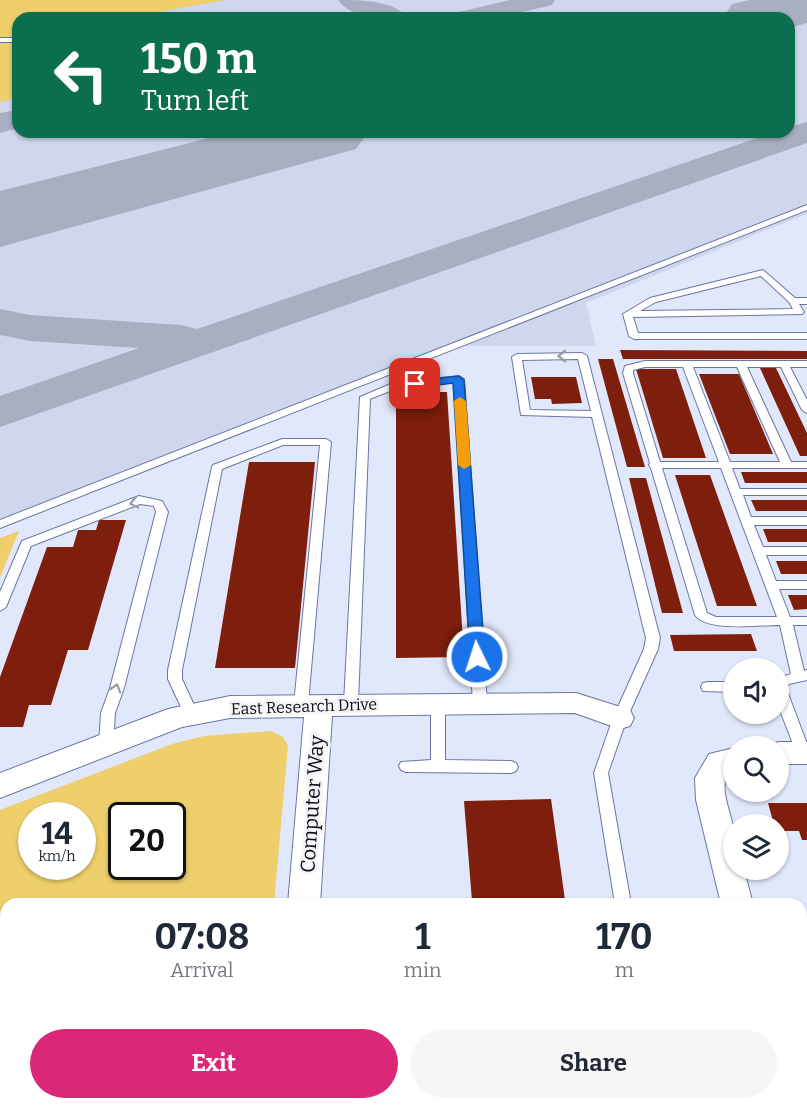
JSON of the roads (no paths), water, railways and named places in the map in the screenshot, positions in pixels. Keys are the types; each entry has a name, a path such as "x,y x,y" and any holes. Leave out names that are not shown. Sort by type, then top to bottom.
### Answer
{"street":[{"name":"East Research Drive","path":"0,786 191,714 230,706 576,703 620,718"},
{"name":"Computer Way","path":"304,898 310,704"},
{"path":"723,763 710,778 711,800 736,898"}],"lane":[{"path":"0,524 807,207"},
{"path":"763,273 793,301 799,312 628,314 653,300 763,273"},
{"path":"793,301 807,301"},
{"path":"628,314 634,336 807,336"},
{"path":"597,414 525,413 517,357 582,356 597,414 653,638 651,649 620,718 601,773 622,898"},
{"path":"807,364 645,364 628,368 654,465 701,615 707,620 716,621 807,621"},
{"path":"687,364 759,551 803,675"},
{"path":"741,364 787,465"},
{"path":"784,364 807,410"},
{"path":"351,704 365,397 393,386 459,380 480,703"},
{"path":"191,714 175,679 175,670 218,467 282,442 326,442 310,704"},
{"path":"654,465 807,465"},
{"path":"736,492 807,492"},
{"path":"0,608 26,544 140,500 158,503 162,512 117,688 108,713 106,745"},
{"path":"747,521 807,521"},
{"path":"759,551 807,551"},
{"path":"771,585 807,585"},
{"path":"708,687 723,687"},
{"path":"438,703 438,766"},
{"path":"789,724 796,753"},
{"path":"406,766 512,767"}]}
